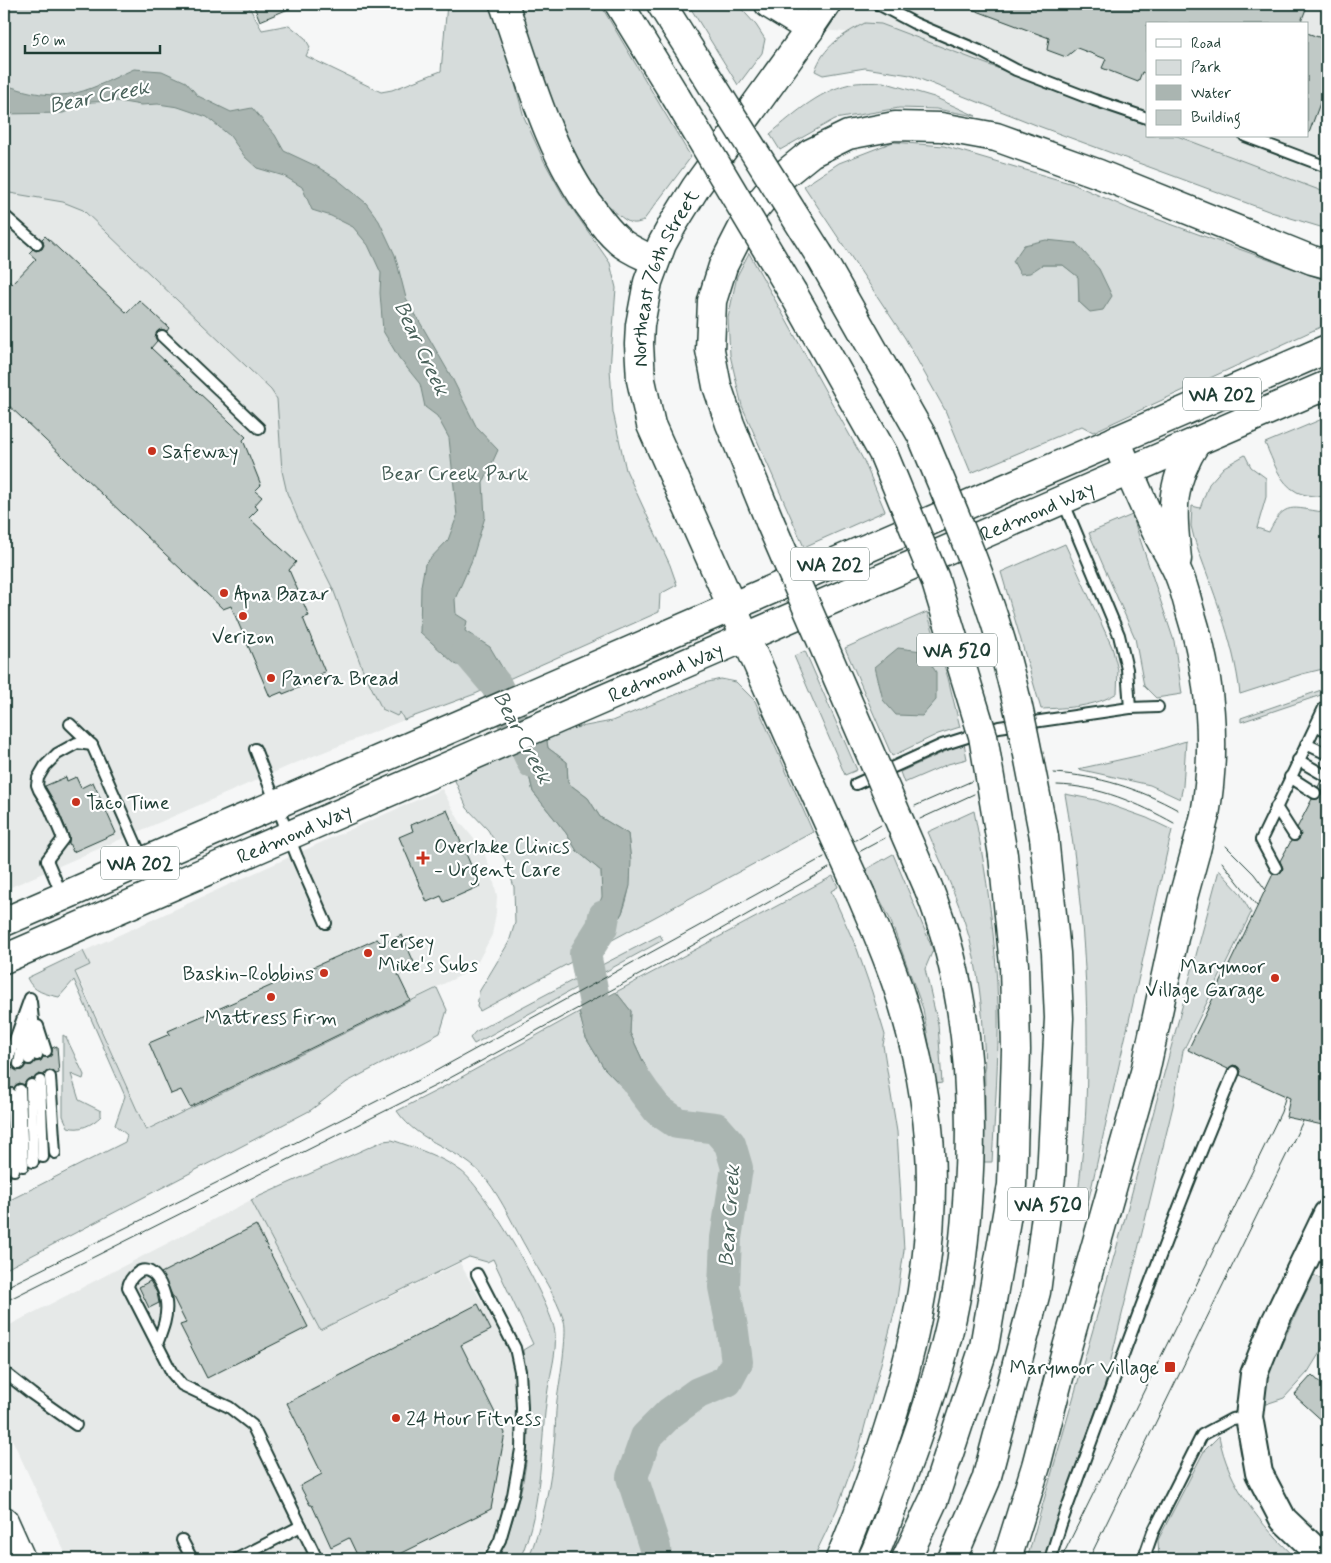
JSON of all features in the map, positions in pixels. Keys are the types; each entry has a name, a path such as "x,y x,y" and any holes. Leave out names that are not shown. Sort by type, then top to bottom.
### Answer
{"main road":[{"path":"504,4 551,140 569,176 584,200 611,233 627,247 655,261"},
{"name":"WA 520","path":"619,4 793,294 883,453 936,579 983,736 1003,855 1014,965 1016,1050 1012,1185 984,1347 934,1499 906,1559"},
{"name":"WA 520","path":"661,4 820,256 922,436 976,565 1001,642 1023,728 1044,837 1056,954 1059,1018 1051,1177 1036,1292 986,1480 952,1559"},
{"path":"769,4 810,30"},
{"name":"Northeast 76th Street","path":"810,30 684,206 669,231 655,261 645,296 640,325 639,362 643,395 656,439 861,895 889,963 913,1041 926,1114 930,1147 931,1198 925,1274 910,1348 882,1448 840,1559"},
{"path":"872,1559 925,1415 948,1334 964,1249 970,1159 969,1066 953,962 946,934 928,887 770,522 730,424 717,386 710,350 712,301 723,266 748,217 780,178 811,153 848,135 895,126 941,127 996,138 1099,174 1312,260 1327,264"},
{"name":"Redmond Way","path":"4,922 1327,349"},
{"name":"Redmond Way","path":"4,959 1327,385"},
{"path":"1007,1559 1036,1466 1064,1358 1145,1072 1182,901 1205,815 1211,773 1210,704 1206,670 1198,636 1179,575 1140,498 1116,440"},
{"path":"1179,575 1173,519 1174,493 1186,457 1197,441"},
{"path":"4,1521 21,1559"}],"street":[{"name":"Northeast 76th Street","path":"810,30 827,4"},
{"path":"1325,1559 1283,1519 1260,1473 1249,1418 1254,1374 1274,1324 1319,1253 1327,1214"}],"lane":[{"path":"878,4 914,24 980,51 1016,70 1146,118"},
{"path":"1250,138 1327,167"},
{"path":"6,217 37,244"},
{"path":"162,336 259,428"},
{"path":"1063,500 1119,635 1127,669 1130,708"},
{"path":"856,784 942,745 999,727 1130,708 1158,707"},
{"path":"1276,868 1261,840 1298,760 1326,708"},
{"path":"70,724 92,745 144,861"},
{"path":"1316,725 1327,731"},
{"path":"63,897 46,860 63,840 50,808 39,790 37,785 38,778 45,766 56,754 77,743 92,745"},
{"path":"1306,744 1327,754"},
{"path":"255,749 326,923"},
{"path":"1298,760 1324,774"},
{"path":"1290,777 1315,793"},
{"path":"1276,807 1294,835"},
{"path":"30,998 37,1055 30,998"},
{"path":"11,1068 30,998"},
{"path":"11,1068 30,998"},
{"path":"1053,1559 1052,1553 1061,1524 1138,1314 1200,1153 1234,1072"},
{"path":"24,1166 40,1081 55,1153"},
{"path":"16,1092 24,1166"},
{"path":"4,1163 24,1166"},
{"path":"129,1284 140,1270 148,1270 155,1276 162,1290 166,1302 166,1315 158,1344"},
{"path":"477,1274 516,1348 522,1399 521,1449 513,1495 500,1540 490,1559"},
{"path":"129,1284 138,1276 144,1275 148,1278 158,1298 161,1307 158,1321 150,1330"},
{"path":"129,1284 172,1373 182,1386 229,1407 252,1425 317,1559"},
{"path":"4,1372 76,1425"},
{"path":"1148,1559 1146,1552 1153,1532 1202,1434 1232,1419 1249,1418"},
{"path":"237,1559 301,1526"},
{"path":"182,1540 192,1559"}],"shaded area":[{"path":"769,4 1327,4 1327,216 869,34 810,29"},
{"path":"4,182 70,193 289,374 305,517 404,720 291,765 4,890"},
{"path":"442,789 460,822 483,850 492,874 497,896 492,935 474,969 146,1129 76,971 90,965 84,951"},
{"path":"251,1200 320,1331 460,1263 517,1365 517,1425 502,1522 480,1559 68,1559 4,1422 4,1328"}],"green space":[{"name":"Bear Creek Park","path":"4,4 236,4 249,7 262,30 289,25 305,38 310,47 306,56 381,92 392,90 441,71 447,4 490,4 524,117 544,161 564,197 610,263 616,288 610,369 613,412 626,470 670,565 677,585 660,594 659,612 475,694 404,720 400,712 397,716 382,709 362,668 333,589 287,493 282,471 277,399 271,390 83,210 63,202 4,192"},
{"path":"513,4 600,4 691,157 643,221 632,223 621,217 598,193 585,174 559,119"},
{"path":"688,4 737,4 756,25 765,39 762,53 738,85"},
{"path":"865,23 881,24 1146,125 1146,138 1182,138 1327,193 1327,229 1271,212 1041,127 910,75 865,68 823,75 815,71 829,48 849,32"},
{"path":"883,82 934,97 976,116 936,109 899,108 835,119 780,150 770,134 810,102 832,90 856,83"},
{"path":"893,142 944,146 1073,184 1132,210 1327,281 1327,324 1093,432 1082,426 971,473 945,410 905,338 804,186 839,163","holes":["1076,243 1090,312 1079,302 1079,277 1063,265 1042,265"]},
{"path":"749,253 864,461 885,511 804,547 742,406 730,355 728,318 737,276"},
{"path":"1327,417 1327,668 1240,694 1228,634 1194,538 1191,526 1192,506 1200,508 1209,484 1224,467 1245,455 1251,467 1266,478 1266,497 1257,528 1269,532 1280,515 1290,508 1323,512 1325,497 1304,494 1291,488 1281,477 1265,443"},
{"path":"1132,515 1174,641 1182,694 1156,698 1144,686 1135,638 1089,533"},
{"path":"1065,544 1112,647 1118,670 1117,693 1090,704 1041,709 1001,572"},
{"path":"927,612 948,678 960,727 938,734 892,756 845,648"},
{"path":"805,651 857,770 845,775 794,656"},
{"path":"721,679 736,682 755,701 813,832 601,946 620,917 626,903 630,884 628,834 600,817 588,798 568,783 567,762 548,748 546,736 554,732 612,721 704,683"},
{"path":"1327,688 1327,693 1241,722 1241,718"},
{"path":"1186,741 1183,786 1180,799 1150,785 1078,769 1141,755"},
{"path":"964,743 967,759 948,764 904,783 900,772"},
{"path":"522,746 533,792 566,833 577,851 601,871 603,898 575,960 480,1011 477,1007 479,992 509,942 515,923 514,887 505,859 488,830 467,808 453,776"},
{"path":"1065,794 1096,800 1147,818 1172,830 1087,1207 1077,1206 1086,1104 1087,1026 1084,948 1081,909"},
{"path":"974,811 990,908 997,982 998,1045 992,1162 984,1162 985,1084 983,1031 978,979 973,953 959,907 928,832"},
{"path":"893,854 933,950 925,969 938,1024 942,1083 936,1084 923,1009 890,919 865,870"},
{"path":"1219,870 1240,893 1251,913 1183,1051 1173,1106 1105,1384 1043,1559 1027,1559 1125,1218"},
{"path":"833,876 838,887 831,891 857,949 885,1035 883,1045 897,1132 904,1250 896,1306 859,1448 837,1509 813,1559 528,1559 542,1518 551,1474 556,1406 564,1347 564,1321 548,1285 503,1205 486,1179 476,1168 417,1131 397,1111 579,1012 586,1038 604,1068 651,1116 660,1098 630,1033 631,1011 616,992"},
{"path":"660,935 663,940 601,974 598,967"},
{"path":"83,951 90,965 75,972 146,1130 437,988 447,1010 440,1033 347,1082 311,1110 4,1270 4,1203 125,1142 127,1135 115,1125 125,1096 74,980 59,997 36,989 27,978"},
{"path":"579,977 581,985 474,1044 470,1038 475,1032"},
{"path":"63,1035 66,1037 84,1075 83,1079 71,1074 79,1100 101,1111 101,1116 81,1128 68,1127 63,1116"},
{"path":"392,1140 445,1161 472,1181 516,1247 551,1318 555,1333 555,1347 545,1411 540,1475 528,1538 520,1559 498,1559 517,1507 523,1480 528,1440 523,1350 533,1344 493,1259 487,1262 469,1257 320,1330 251,1200 383,1141"},
{"path":"1314,1275 1327,1283 1327,1341 1308,1372 1284,1398 1263,1405 1268,1374"},
{"path":"1219,1436 1230,1472 1248,1504 1297,1559 1159,1559 1158,1540 1204,1451"}],"water":[{"path":"134,69 162,71 186,82 198,96 231,112 252,108 275,135 284,151 316,166 337,179 366,203 379,221 395,255 406,298 452,378 477,428 498,450 483,483 485,517 472,560 455,599 456,614 467,621 465,631 490,647 509,679 493,687 476,672 455,664 420,632 421,586 425,564 448,540 457,516 449,438 437,416 425,407 420,384 399,358 383,331 380,293 381,273 368,245 353,227 331,216 312,210 302,187 284,176 257,168 245,157 230,136 207,117 178,107 158,104 141,105 117,101 91,102 63,113 4,114 4,84 40,94 76,93"},
{"path":"1046,240 1076,243 1099,269 1112,296 1103,310 1090,312 1079,302 1078,277 1063,265 1042,265 1030,273 1020,274 1013,261 1024,245"},
{"path":"898,648 922,651 936,672 936,700 922,716 896,715 883,700 875,667"},
{"path":"546,735 548,748 567,762 568,783 588,798 600,817 628,834 631,861 630,886 622,913 601,946 575,960 602,897 601,871 577,851 566,833 533,792 522,746"},
{"path":"616,992 631,1011 630,1033 660,1098 651,1116 604,1068 586,1038 579,1012"}],"building":[{"path":"253,4 300,4 260,21"},
{"path":"1308,4 1301,22 1146,22 1146,74 1142,72 1138,82 1102,68 1106,59 1077,48 1066,57 1047,50 1049,38 961,5"},
{"path":"1308,33 1327,40 1327,84 1309,133"},
{"name":"Safeway","path":"45,236 127,313 139,300 169,328 167,331 161,329 157,332 155,337 157,341 151,348 246,437 243,440 261,485 255,491 262,497 254,506 258,509 249,518 296,562 289,570 309,616 303,618 325,672 321,673 323,678 283,694 282,692 270,697 231,606 223,609 4,401 4,277 12,284 36,259 29,253 33,249 36,251 42,249 44,245 42,239"},
{"name":"Taco Time","path":"66,777 67,781 76,777 81,788 93,782 116,833 73,852 69,843 69,836 56,805 45,786"},
{"name":"Marymoor Village Garage","path":"1321,781 1327,781 1327,1126 1286,1117 1290,1098 1240,1075 1241,1071 1237,1066 1233,1065 1228,1069 1188,1050 1273,874 1279,874 1282,871 1283,868 1280,861 1291,841 1297,841 1300,838 1301,834 1297,828 1312,799 1318,799 1321,796 1321,790 1318,787"},
{"path":"447,810 480,886 444,902 441,896 427,902 399,837 413,831 411,825"},
{"path":"402,935 416,967 398,975 410,1000 190,1107 181,1090 171,1094 149,1043 170,1034 168,1031 377,939 382,944"},
{"path":"57,1046 59,1073 56,1074 49,1070 44,1075 39,1074 34,1079 28,1079 24,1085 19,1083 14,1088 7,1088 4,1098 4,1077 9,1075 12,1068 17,1071 22,1070 26,1065 32,1065 35,1062 41,1061 43,1057 51,1056 52,1048"},
{"path":"256,1225 308,1327 207,1378 180,1325 186,1323 161,1273"},
{"path":"150,1281 157,1293 159,1303 149,1308 139,1287"},
{"name":"24 Hour Fitness","path":"478,1304 491,1330 461,1345 505,1433 491,1509 390,1559 359,1559 349,1538 331,1547 312,1505 310,1505 300,1486 322,1474 287,1403"},
{"path":"1312,1375 1327,1389 1327,1425 1294,1395"}],"waterway":[{"name":"Bear Creek","path":"467,651 496,685 533,763"},
{"name":"Bear Creek","path":"604,916 602,927 585,954 600,1028 658,1110 677,1123 716,1128 730,1144 737,1168 726,1238 724,1287 737,1362 727,1381 698,1393 670,1413 646,1437 632,1477 655,1548 656,1559"}],"tram line":[{"path":"1054,773 1087,777 1118,784 1148,795 1178,810"},
{"path":"915,806 972,781"},
{"path":"1057,785 1103,792 1132,802 1174,823"},
{"path":"920,819 974,794"},
{"path":"852,842 881,825"},
{"path":"857,853 885,838"},
{"path":"1226,846 1254,874 1265,889"},
{"path":"4,1288 432,1073 824,857"},
{"path":"1222,862 1257,906"},
{"path":"4,1302 439,1084 672,957 829,868"},
{"path":"1061,1559 1253,1170 1281,1112 1286,1095"},
{"path":"1089,1559 1303,1121"}],"place":[{"name":"Safeway","path":"152,451"},
{"name":"Apna Bazar","path":"224,593"},
{"name":"Verizon","path":"243,616"},
{"name":"Panera Bread","path":"271,678"},
{"name":"Taco Time","path":"76,802"},
{"name":"Overlake Clinics - Urgent Care","path":"423,858"},
{"name":"Jersey Mike's Subs","path":"368,953"},
{"name":"Baskin-Robbins","path":"324,973"},
{"name":"Marymoor Village Garage","path":"1275,978"},
{"name":"Mattress Firm","path":"271,997"},
{"name":"Marymoor Village","path":"1170,1367"},
{"name":"24 Hour Fitness","path":"396,1418"}]}
